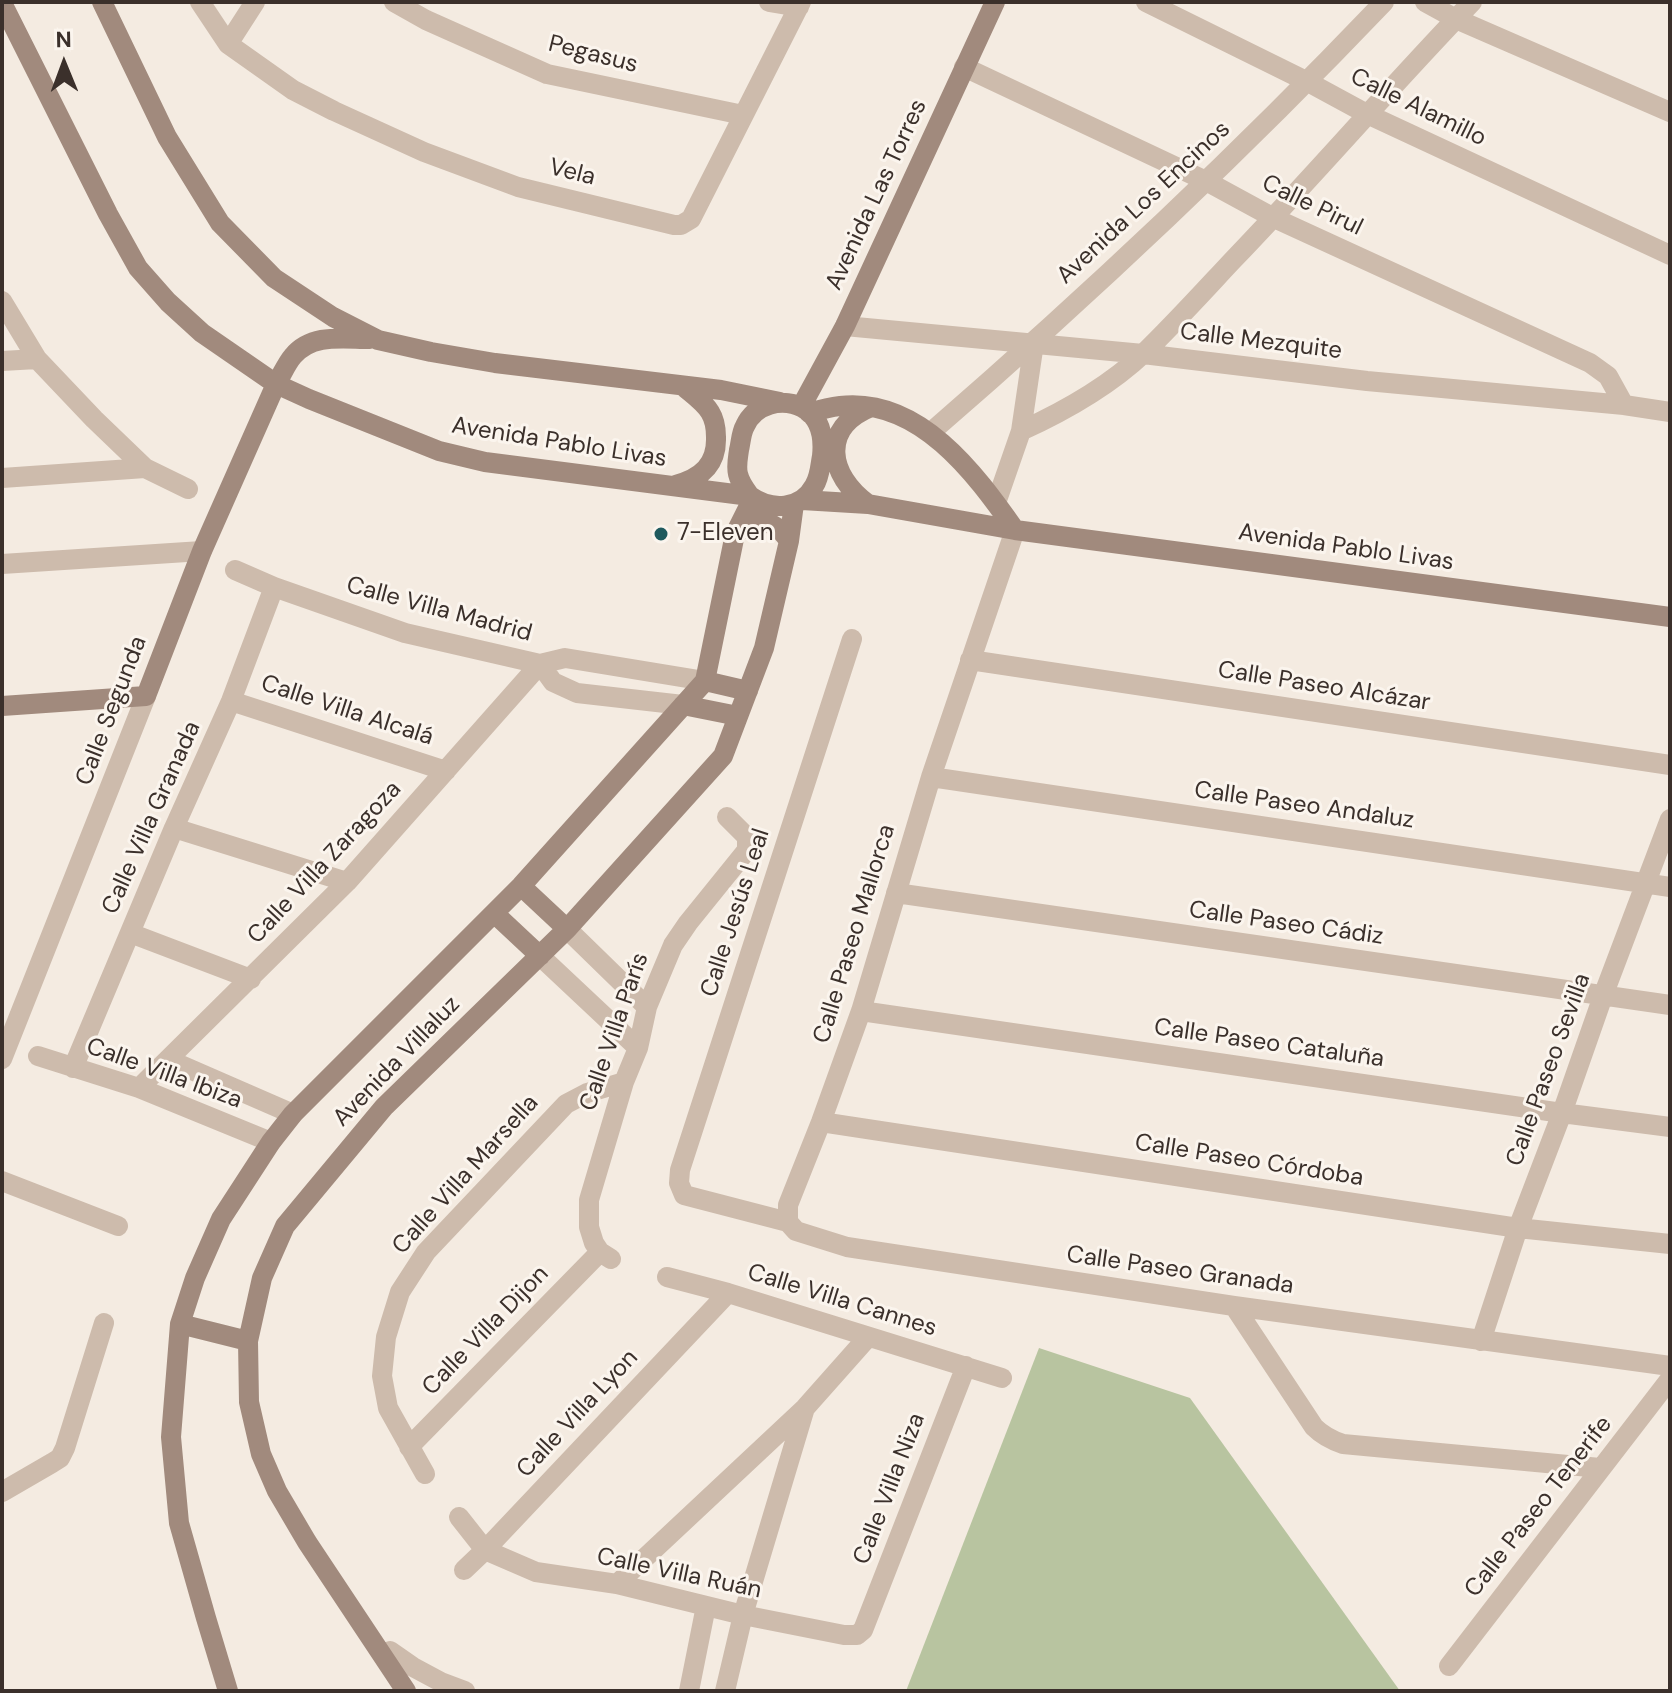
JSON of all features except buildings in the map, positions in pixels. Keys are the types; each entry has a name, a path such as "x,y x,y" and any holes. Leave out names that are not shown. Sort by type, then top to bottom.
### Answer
{"street":[{"path":"102,2 167,137 220,223 274,278 333,317 378,340 431,352 495,363 721,390 791,403 817,421 824,441 816,484 798,502 780,507 766,505 752,497 738,475 737,463 743,429 749,419 757,410 780,402"},
{"path":"200,2 228,44 255,2"},
{"name":"Pegasus","path":"394,2 426,20 547,74 743,115"},
{"path":"769,2 800,5"},
{"name":"Avenida Las Torres","path":"805,410 995,2"},
{"name":"Calle Alamillo","path":"1146,2 1367,114 1670,255"},
{"name":"Avenida Los Encinos","path":"930,433 1034,343 1206,181 1308,82 1384,2"},
{"path":"1425,2 1456,19 1670,112"},
{"path":"1021,431 1093,392 1143,354 1274,218 1472,2"},
{"name":"Avenida Pablo Livas","path":"2,3 138,268 168,302 202,333 276,384 439,451 485,462 752,497"},
{"name":"Vela","path":"228,44 293,90 424,152 518,187 674,225 686,224 691,219 800,5"},
{"name":"Calle Pirul","path":"964,67 1206,181 1274,218 1590,363 1608,376 1624,405"},
{"path":"2,301 37,359 94,419 145,468 188,489"},
{"name":"Calle Mezquite","path":"845,326 1143,354 1670,412"},
{"name":"Calle Segunda","path":"2,1059 202,551 276,384 292,357 305,344 328,339 378,340"},
{"path":"996,503 1021,431 1034,343"},
{"path":"2,361 37,359"},
{"path":"672,487 692,481 710,465 716,451 716,426 710,413 683,386"},
{"path":"805,410 841,405 871,407 906,417 922,426 966,467 1015,530"},
{"path":"868,504 848,487 840,475 836,459 840,430 847,420 871,407"},
{"path":"2,478 145,468"},
{"path":"748,691 705,681 735,534 752,497"},
{"name":"Avenida Pablo Livas","path":"798,502 868,504 1015,530 1670,617"},
{"name":"Avenida Villaluz","path":"406,1691 390,1654 307,1542 277,1491 261,1454 249,1402 248,1341 262,1278 285,1226 384,1107 567,929 723,756 764,648 798,502"},
{"path":"735,534 747,523 760,521 783,531 789,541"},
{"name":"Calle Paseo Mallorca","path":"788,1222 788,1205 861,1011 931,777 1015,530"},
{"path":"2,564 202,551"},
{"name":"Calle Villa Madrid","path":"235,570 405,633 540,664 565,658 705,681"},
{"name":"Calle Villa Granada","path":"73,1068 231,701 274,587"},
{"name":"Calle Jesús Leal","path":"691,1198 681,1190 680,1170 852,639"},
{"name":"Calle Paseo Alcázar","path":"970,660 1670,765"},
{"name":"Calle Villa Madrid","path":"540,664 553,682 577,693 683,705"},
{"name":"Calle Villa Zaragoza","path":"139,1088 347,882 540,664"},
{"name":"Avenida Villaluz","path":"228,1691 179,1523 171,1437 180,1324 195,1278 221,1219 293,1114 521,886 705,681"},
{"path":"2,706 146,696"},
{"name":"Calle Villa Alcalá","path":"231,701 446,771"},
{"path":"683,705 738,716"},
{"name":"Calle Paseo Andaluz","path":"931,777 1670,887"},
{"name":"Calle Villa París","path":"605,1255 594,1243 589,1227 589,1200 624,1082 638,1048 647,1007 673,945 747,850 747,837 727,817"},
{"name":"Calle Paseo Sevilla","path":"1481,1341 1518,1228 1670,819"},
{"path":"174,828 347,882"},
{"path":"521,886 647,1007"},
{"name":"Calle Paseo Cádiz","path":"896,893 1670,1005"},
{"path":"494,913 638,1048"},
{"path":"130,933 251,979"},
{"name":"Calle Paseo Cataluña","path":"861,1011 1670,1127"},
{"name":"Calle Villa Ibiza","path":"38,1056 139,1088 271,1142"},
{"name":"Calle Villa Ibiza","path":"169,1060 293,1114"},
{"name":"Calle Villa Marsella","path":"425,1474 388,1408 382,1376 386,1337 400,1292 426,1252 566,1104 587,1093 624,1082"},
{"name":"Calle Paseo Córdoba","path":"821,1122 1518,1228 1670,1244"},
{"path":"2,1181 118,1226"},
{"name":"Calle Paseo Granada","path":"691,1198 788,1222 796,1231 847,1247 1234,1306 1670,1366"},
{"name":"Calle Villa Dijon","path":"409,1447 605,1255"},
{"name":"Calle Villa Cannes","path":"667,1277 1002,1378"},
{"name":"Calle Villa Lyon","path":"464,1570 728,1293"},
{"path":"1234,1306 1314,1427 1343,1444 1600,1468"},
{"path":"2,1492 60,1458 104,1323"},
{"path":"180,1324 248,1341"},
{"path":"617,1584 805,1408 868,1337"},
{"name":"Calle Villa Niza","path":"863,1630 966,1366"},
{"name":"Calle Paseo Tenerife","path":"1449,1666 1670,1379"},
{"path":"725,1691 743,1615 805,1408"},
{"path":"459,1517 485,1550"},
{"name":"Calle Villa Ruán","path":"485,1550 536,1572 617,1584 743,1615 849,1636 863,1630"},
{"path":"689,1691 706,1606"},
{"path":"390,1654 465,1691"}],"green space":[{"path":"1039,1348 1190,1398 1400,1691 906,1691"}],"place":[{"name":"7-Eleven","path":"661,534"}]}
